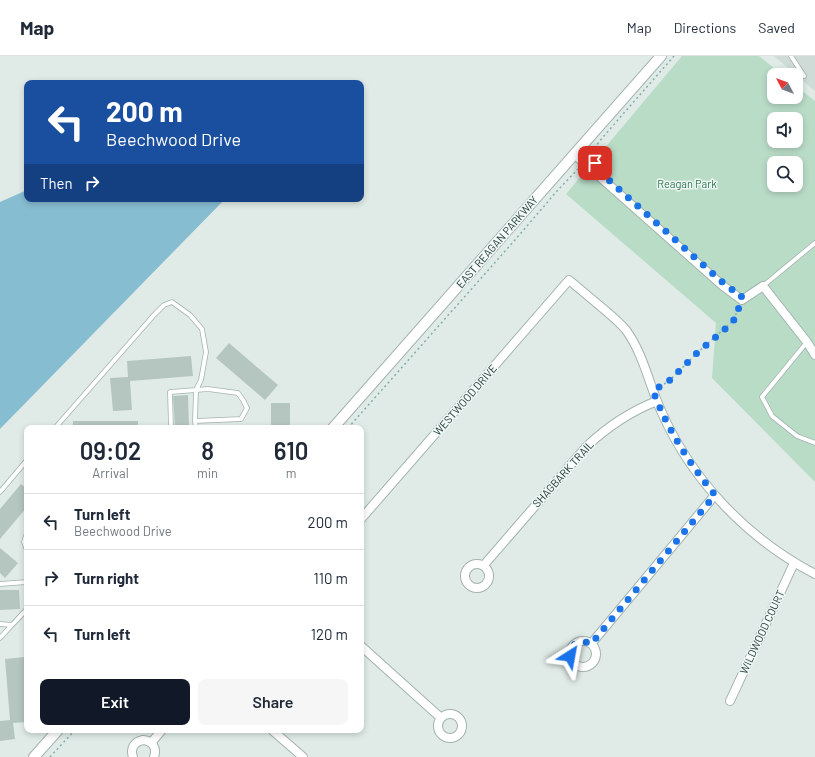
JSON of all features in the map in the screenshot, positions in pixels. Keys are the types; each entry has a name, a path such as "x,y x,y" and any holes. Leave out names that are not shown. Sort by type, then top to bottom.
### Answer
{"street":[{"name":"EAST REAGAN PARKWAY","path":"336,425 661,56"},
{"path":"574,154 723,286 742,300 763,286 807,342 815,355"},
{"name":"WESTWOOD DRIVE","path":"364,516 569,280 624,328 634,341 641,356 653,391"},
{"path":"653,391 673,435 686,456 715,495 746,527 768,545 794,563 815,574"},
{"name":"SHAGBARK TRAIL","path":"484,565 594,439 613,423 627,414 657,400"},
{"path":"591,644 715,495"},
{"name":"WILDWOOD COURT","path":"730,701 794,563"},
{"path":"364,649 441,718"},
{"path":"34,757 55,733"},
{"path":"151,743 159,733"},
{"path":"275,733 303,757"},
{"path":"133,757 131,751 135,743 143,740 151,743 154,747 156,752 154,757"}],"lane":[{"path":"791,56 804,76"},
{"path":"763,286 815,243"},
{"path":"58,425 154,315 164,305 172,302 190,315 202,329 206,352 201,380 196,390 196,425"},
{"path":"807,342 762,397 772,416 797,436 815,443"},
{"path":"171,425 170,392 208,389 238,393 247,408 241,419 196,421"},
{"path":"0,492 24,464"},
{"path":"0,584 24,582"},
{"path":"0,638 24,612"},
{"path":"0,624 12,625"}],"path":[{"path":"351,425 584,162 603,137 674,56"},
{"path":"590,154 593,160"},
{"path":"653,391 670,380 696,354 733,322 742,300"},
{"path":"50,757 72,733"}],"shaded area":[{"path":"774,56 815,56 815,91 803,81 803,68 788,68"}],"green space":[{"name":"Reagan Park","path":"682,56 759,56 774,68 767,68 767,104 803,104 803,92 815,101 815,482 712,378 716,323 566,194"}],"water":[{"path":"24,191 24,202 222,202 0,429 0,202"}],"building":[{"path":"229,343 278,385 265,400 216,358"},
{"path":"191,356 193,376 130,381 132,410 113,411 110,378 128,377 127,361"},
{"path":"188,395 189,425 175,425 173,396"},
{"path":"271,403 290,403 290,425 271,425"},
{"path":"73,421 138,421 138,425 73,425"},
{"path":"21,484 24,486 24,511 0,539 0,509"},
{"path":"0,548 18,563 5,578 0,573"},
{"path":"0,590 19,590 20,609 0,610"},
{"path":"24,657 24,722 13,723 15,739 0,741 0,721 10,720 5,659"}],"route":[{"path":"570,656 572,646 576,643 586,641 591,644 715,495 699,476 673,435 662,414 653,391 670,380 696,354 733,322 742,300 741,294 731,289 721,281 601,173 595,163"}]}
